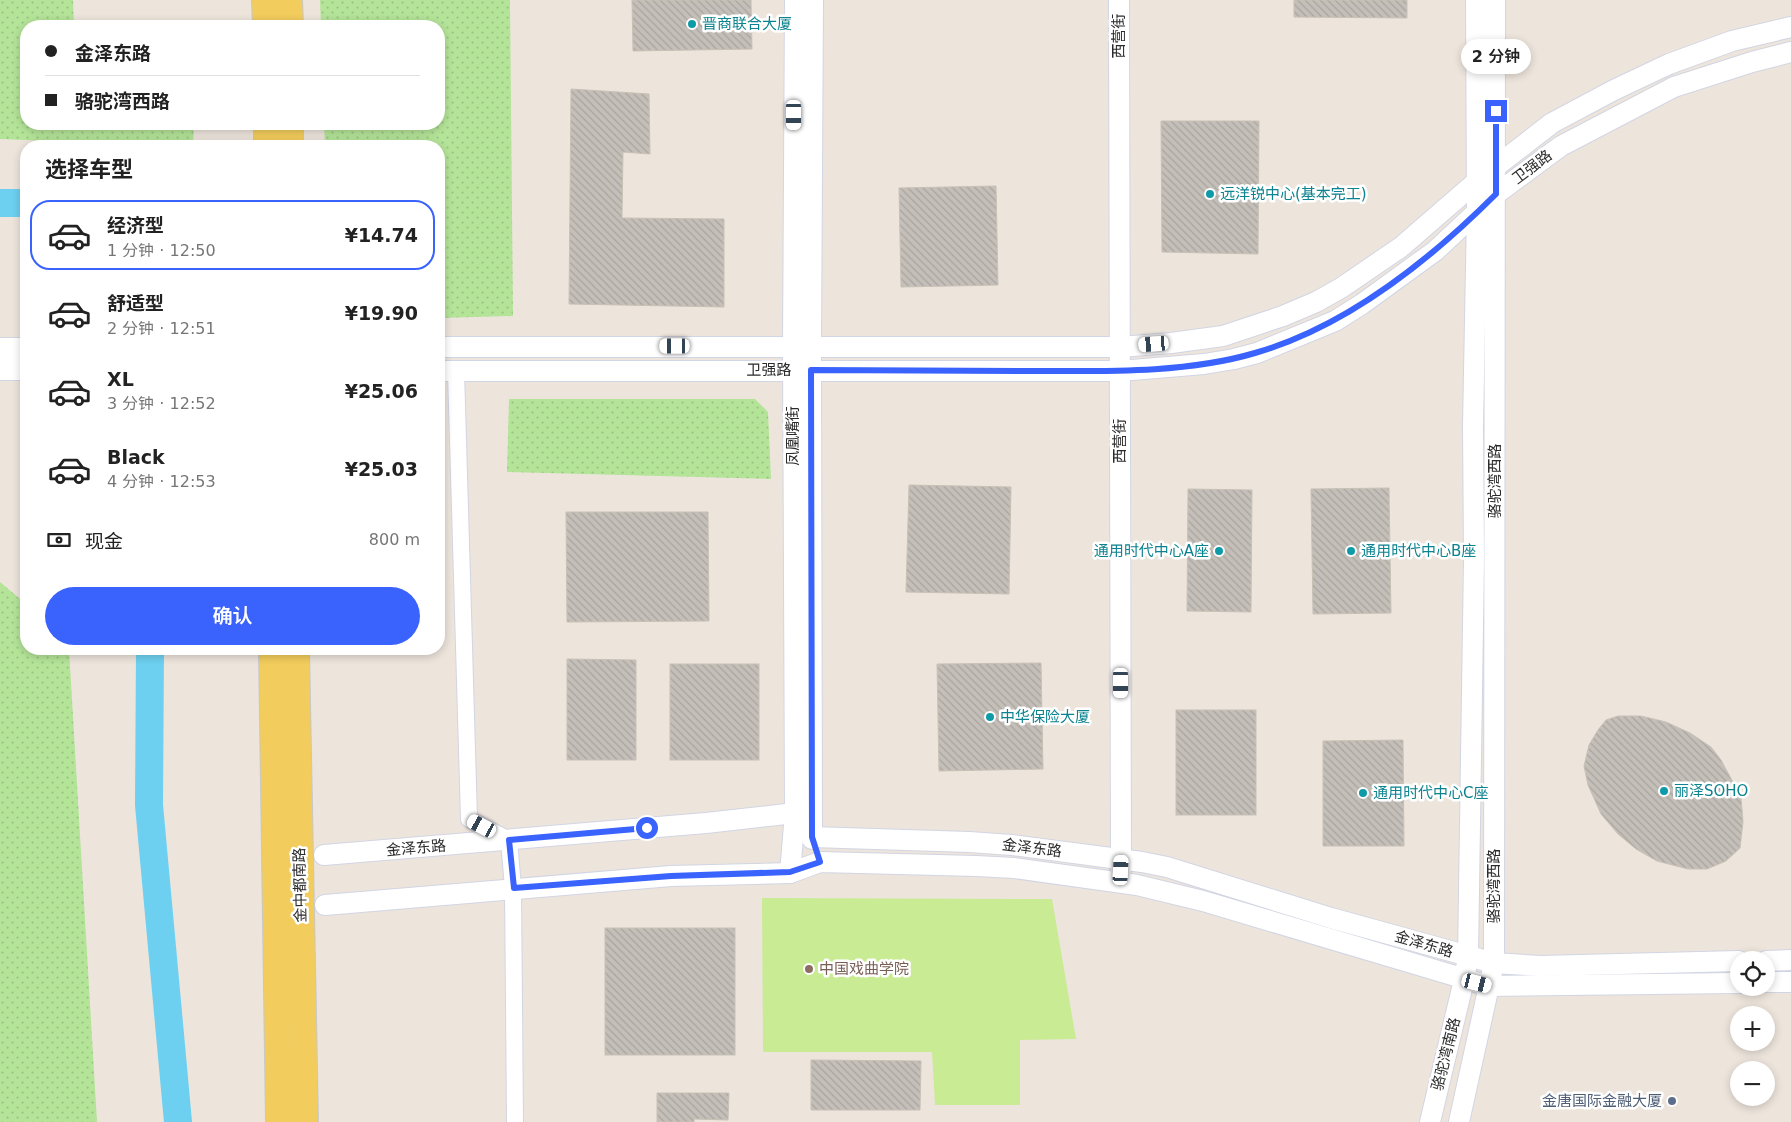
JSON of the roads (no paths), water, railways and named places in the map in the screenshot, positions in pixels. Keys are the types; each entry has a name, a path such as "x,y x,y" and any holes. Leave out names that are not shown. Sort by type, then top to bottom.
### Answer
{"main road":[{"path":"265,0 266,20"},
{"path":"289,0 290,20"},
{"path":"0,350 20,350"},
{"path":"0,368 20,368"},
{"name":"金中都南路","path":"272,655 279,1122"},
{"name":"金中都南路","path":"296,655 305,1122"}],"street":[{"name":"凤凰嘴街","path":"790,872 795,813 802,370 795,0"},
{"name":"凤凰嘴街","path":"802,346 813,0"},
{"name":"西营街","path":"1119,0 1120,882"},
{"name":"骆驼湾西路","path":"1468,957 1477,213 1476,0"},
{"name":"骆驼湾西路","path":"1494,963 1495,0"},
{"name":"卫强路","path":"445,347 1120,347 1224,336 1275,319 1316,302 1341,288 1401,247 1476,182 1552,123 1614,90 1669,64 1732,41 1791,27"},
{"name":"卫强路","path":"447,371 1120,371 1204,364 1234,359 1258,353 1299,337 1334,321 1362,304 1435,251 1496,194 1560,146 1674,87 1752,62 1791,52"},
{"name":"凤凰嘴街","path":"802,370 812,837 820,862"},
{"path":"447,371 469,819 509,840 514,888 515,1122"},
{"name":"金泽东路","path":"324,855 795,813"},
{"path":"795,813 812,837"},
{"name":"金泽东路","path":"812,837 1012,845 1121,859 1166,867 1331,918 1494,963 1540,966 1730,962"},
{"name":"金泽东路","path":"325,905 671,876 790,872 820,862 1014,868 1120,882 1203,901 1489,986 1730,983"},
{"name":"骆驼湾南路","path":"1430,1122 1468,957"},
{"path":"1775,961 1791,960"},
{"name":"骆驼湾南路","path":"1459,1122 1494,963"},
{"path":"1775,982 1791,982"}],"waterway":[{"path":"0,203 20,203"},
{"path":"150,655 149,805 178,1122"}],"place":[{"name":"晋商联合大厦","path":"692,24"},
{"name":"远洋锐中心(基本完工)","path":"1210,194"},
{"name":"通用时代中心A座","path":"1219,551"},
{"name":"通用时代中心B座","path":"1351,551"},
{"name":"中华保险大厦","path":"990,717"},
{"name":"丽泽SOHO","path":"1664,791"},
{"name":"通用时代中心C座","path":"1363,793"},
{"name":"中国戏曲学院","path":"809,969"},
{"name":"金唐国际金融大厦","path":"1672,1101"}]}
